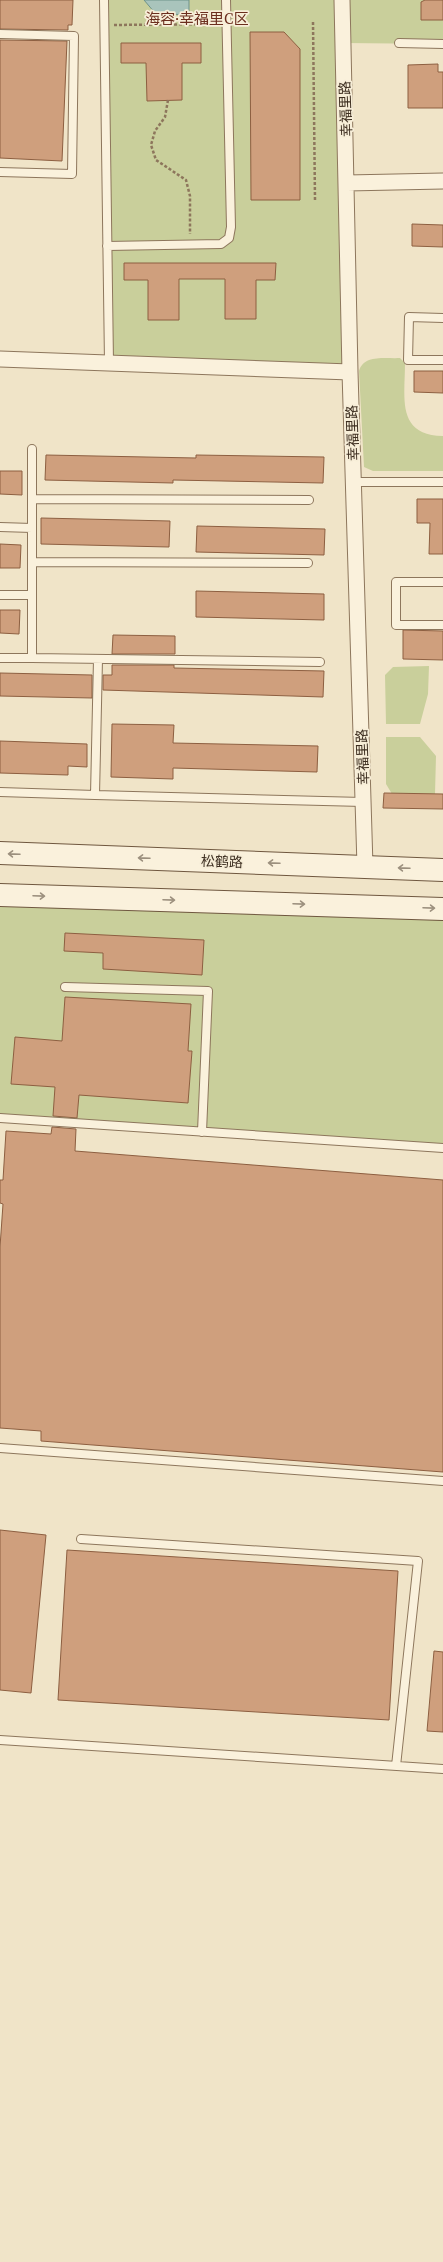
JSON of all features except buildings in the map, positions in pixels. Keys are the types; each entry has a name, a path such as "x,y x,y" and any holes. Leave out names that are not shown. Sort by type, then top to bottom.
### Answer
{"main road":[{"name":"松鹤路","path":"0,853 443,870"},
{"path":"0,894 443,909"}],"street":[{"name":"幸福里路","path":"342,0 350,372 365,866"},
{"path":"347,183 443,181"},
{"path":"0,359 350,372"}],"lane":[{"path":"104,0 108,363"},
{"path":"107,246 221,244 229,238 226,0"},
{"path":"0,34 74,36 72,174 0,172"},
{"path":"399,44 443,44"},
{"path":"443,318 409,317 408,360 443,360"},
{"path":"32,449 32,658"},
{"path":"353,482 443,482"},
{"path":"32,499 309,500"},
{"path":"0,527 32,528"},
{"path":"32,562 308,563"},
{"path":"443,582 396,582 396,625 443,625"},
{"path":"0,595 32,595"},
{"path":"0,658 320,662"},
{"path":"95,795 98,659"},
{"path":"0,792 363,802"},
{"path":"65,987 208,991 202,1132"},
{"path":"0,1118 443,1148"},
{"path":"0,1448 443,1481"},
{"path":"81,1539 418,1561 396,1766"},
{"path":"0,1740 443,1769"}],"path":[{"path":"313,22 315,200"},
{"path":"104,25 226,23"},
{"path":"168,100 165,117 154,131 151,145 156,160 186,180 190,196 189,245"}],"green space":[{"path":"104,0 443,0 443,44 344,43 350,372 109,363"},
{"path":"376,358 400,358 405,363 404,389 406,412 410,422 417,429 428,434 443,436 443,471 373,471 364,467 359,371 366,362"},
{"path":"429,666 428,694 420,724 386,724 385,675 393,667"},
{"path":"386,737 420,737 436,756 435,794 392,794 386,784"},
{"path":"0,895 443,909 443,1148 0,1118"}],"water":[{"path":"144,0 189,0 189,12 187,15 155,13"}],"district":[{"name":"海容·幸福里C区","path":"197,18"}]}
